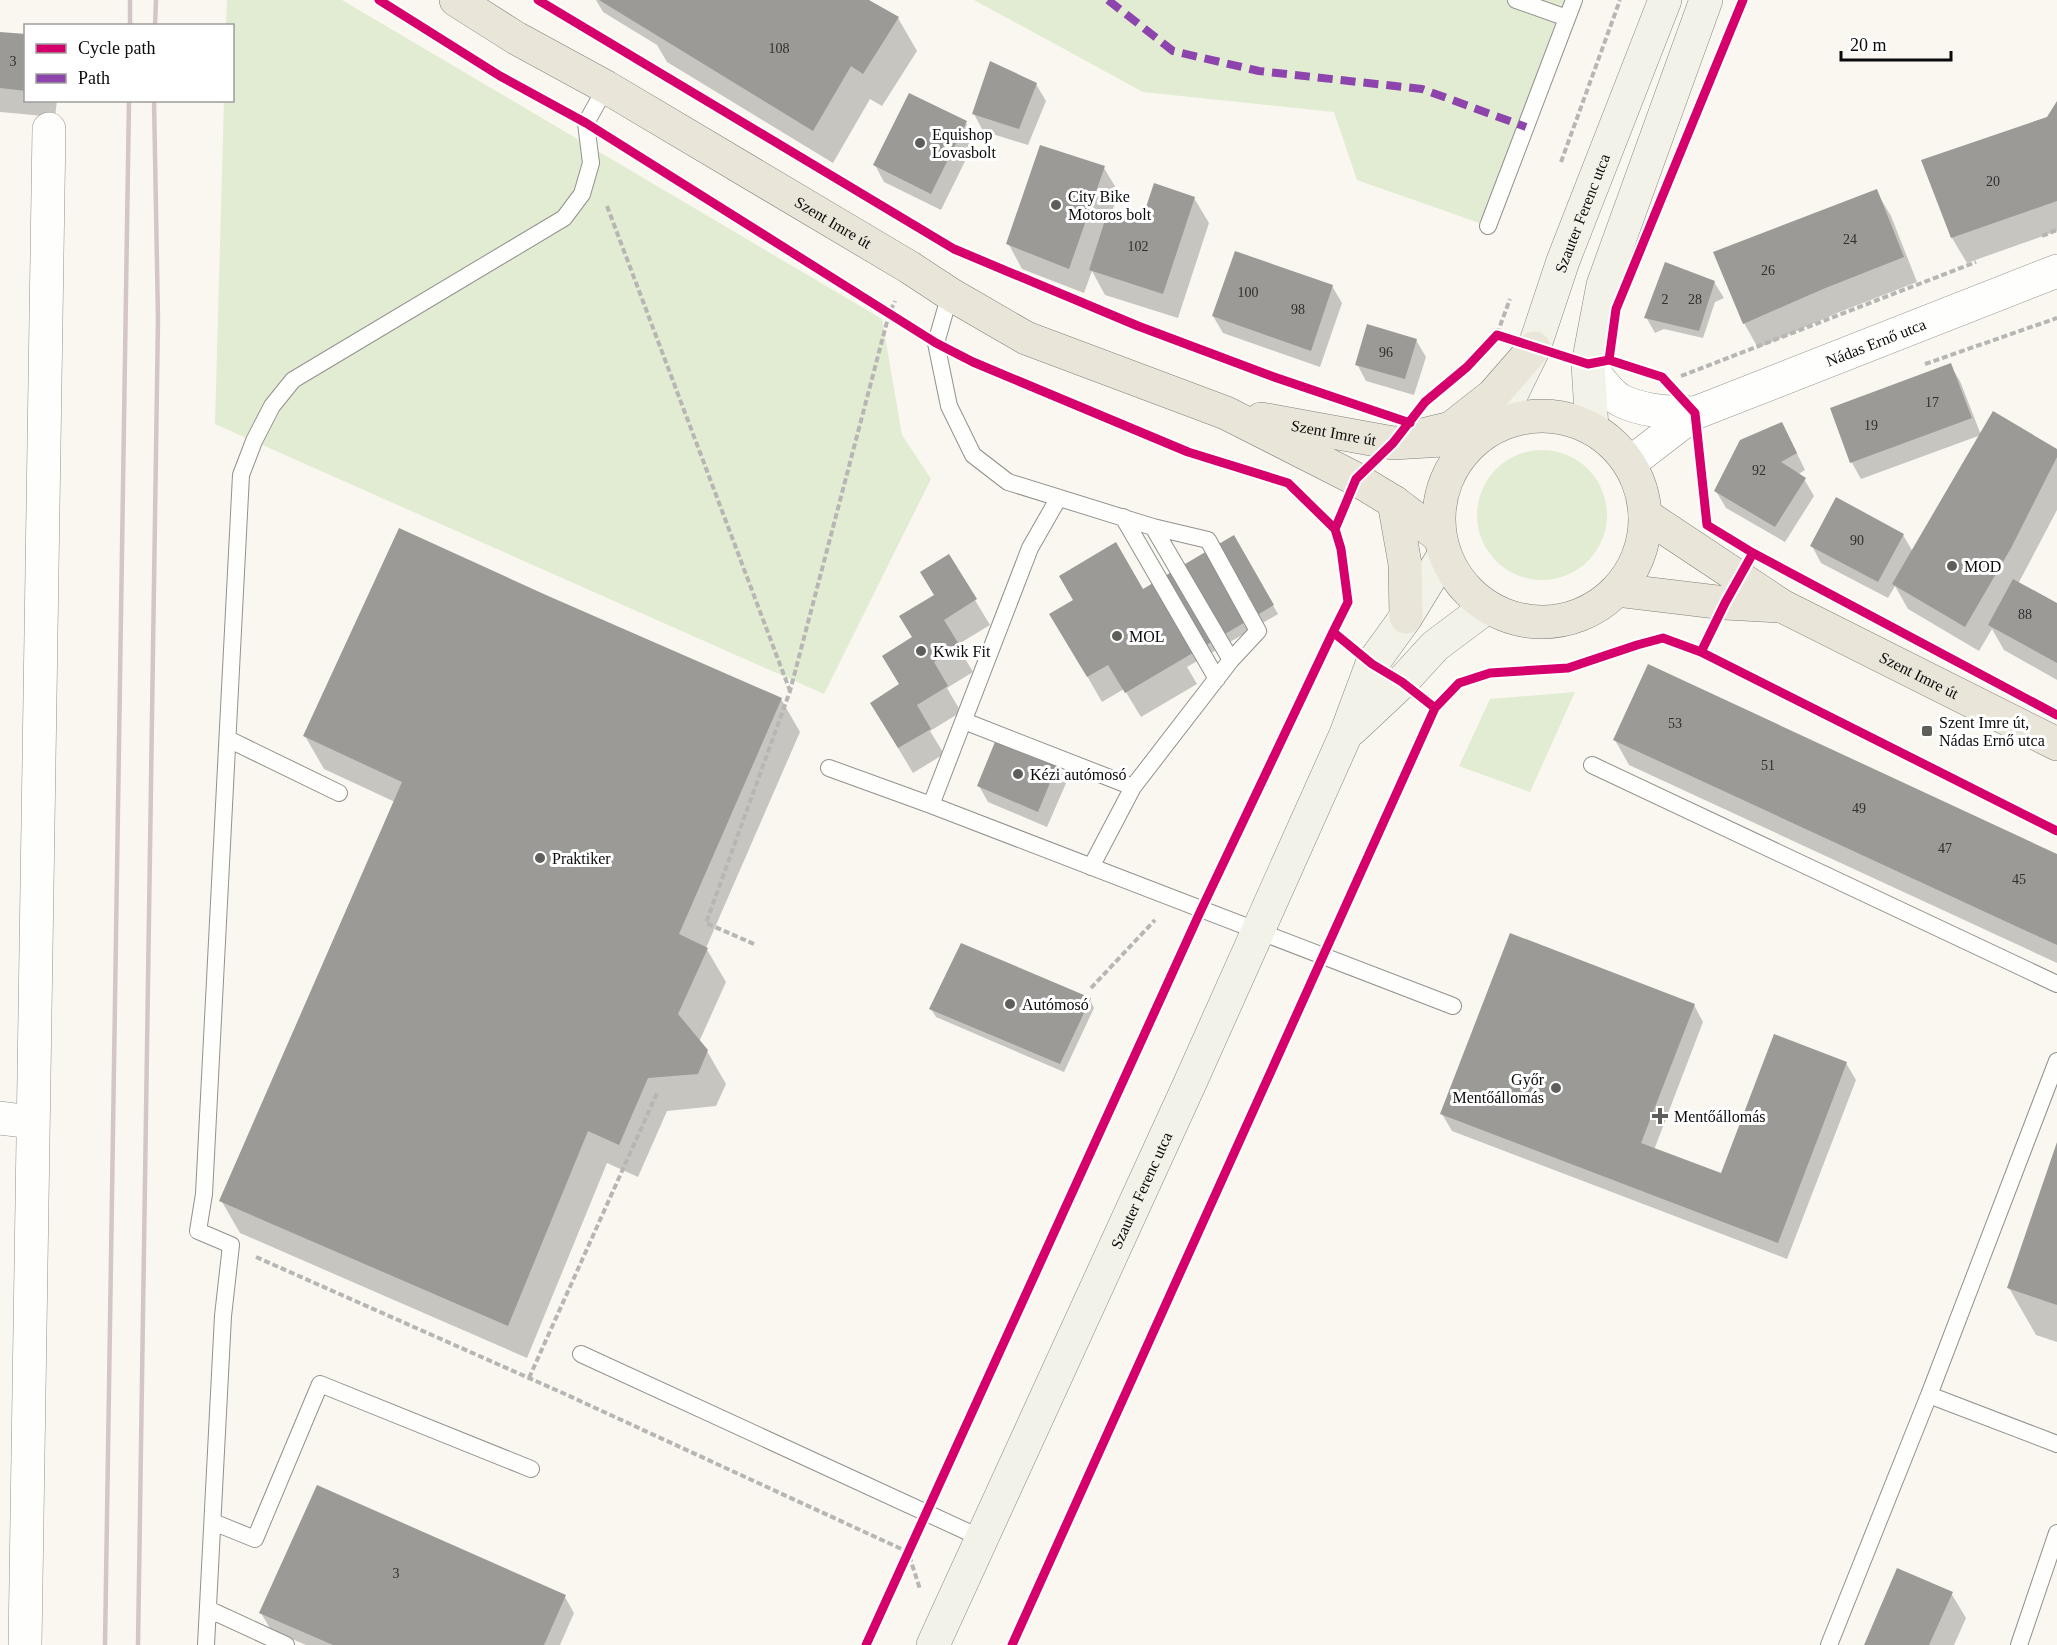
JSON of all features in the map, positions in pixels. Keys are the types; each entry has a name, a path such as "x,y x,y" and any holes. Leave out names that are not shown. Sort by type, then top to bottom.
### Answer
{"main road":[{"name":"Szent Imre út","path":"456,0 516,38 606,87 909,267 1026,339 1226,413 1356,478 1394,502 1442,546"},
{"path":"1393,443 1451,428 1493,395 1534,348"},
{"name":"Szent Imre út","path":"1226,413 1393,443 1487,432"},
{"path":"1530,416 1561,417 1592,429 1614,445 1630,463 1641,487 1645,515 1641,547 1628,575 1617,590 1603,602 1573,617 1541,622 1511,620 1487,607 1460,583 1442,546 1440,498 1447,477 1458,458 1487,432 1530,416"},
{"path":"1394,502 1405,564 1406,617"},
{"name":"Szent Imre út","path":"1645,515 1782,606 2057,744"},
{"name":"Szent Imre út","path":"1617,590 1725,603 1782,606"}],"street":[{"name":"Szauter Ferenc utca","path":"1487,432 1534,348 1563,261 1665,0"},
{"path":"1592,429 1588,364 1603,285 1706,0"},
{"path":"25,1645 49,129"},
{"name":"Nádas Ernő utca","path":"1630,463 1695,414 2057,271"},
{"name":"Nádas Ernő utca","path":"1588,364 1601,381 1620,399 1656,412 1695,414"},
{"name":"Szauter Ferenc utca","path":"933,1645 1346,735 1372,664 1406,617 1442,546"},
{"name":"Szauter Ferenc utca","path":"1346,735 1402,682 1435,646 1487,607"},
{"path":"0,1118 32,1122"}],"lane":[{"path":"1516,0 1567,18"},
{"path":"1488,226 1574,0"},
{"path":"206,1645 225,1292 231,1245 198,1231 204,1194 241,475 254,441 272,406 293,380 564,218 582,194 591,163 586,123 606,87"},
{"path":"950,294 936,343 950,406 973,455 1008,482 1153,527 1208,540 1258,632 1232,660 1133,787 1091,867"},
{"path":"931,805 1030,548 1058,498"},
{"path":"1123,517 1217,679"},
{"path":"1153,527 1232,660"},
{"path":"964,721 1133,787"},
{"path":"228,739 339,793"},
{"path":"1592,765 2057,984"},
{"path":"828,768 931,805 1453,1006"},
{"path":"1829,1645 1929,1395 2057,1061"},
{"path":"582,1354 981,1538"},
{"path":"213,1522 255,1539 320,1384 531,1469"},
{"path":"1929,1395 2057,1444"},
{"path":"2019,1645 2057,1533"},
{"path":"208,1609 286,1645"}],"path":[{"path":"591,163 790,691"},
{"path":"2035,239 2057,230"},
{"path":"1677,377 1979,261"},
{"path":"754,944 706,923 790,691 889,315 909,267"},
{"path":"878,308 936,343"},
{"path":"1489,343 1497,334 1534,348"},
{"path":"1091,988 1160,915"},
{"path":"529,1378 658,1091"},
{"path":"231,1245 529,1378 908,1552 923,1598"},
{"path":"904,1562 927,1512"}],"green space":[{"path":"227,0 342,0 882,319 902,435 931,479 824,694 215,424 224,102 234,102 234,24 226,24"},
{"path":"974,0 1574,0 1488,226 1357,180 1334,112 1143,92"},
{"path":"1542,450 1567,455 1588,469 1602,490 1607,515 1602,540 1588,561 1567,575 1542,580 1517,575 1496,561 1482,540 1477,515 1482,490 1496,469 1517,455"},
{"path":"1575,692 1530,792 1459,766 1490,699"}],"building":[{"path":"599,0 869,0 899,17 863,74 851,66 813,131"},
{"path":"0,32 24,34 24,91 0,88"},
{"path":"990,61 1037,83 1019,129 972,114"},
{"name":"Equishop Lovasbolt","path":"909,93 967,121 931,194 873,165"},
{"path":"2057,101 2057,201 1951,238 1921,160 2047,117"},
{"name":"City Bike Motoros bolt","path":"1040,145 1105,166 1069,269 1006,244"},
{"path":"1154,183 1195,197 1163,294 1089,270 1108,211 1141,222"},
{"path":"1877,189 1904,257 1743,324 1713,252"},
{"path":"1235,251 1333,285 1311,351 1212,316"},
{"path":"1665,262 1715,281 1699,331 1644,318"},
{"path":"1367,324 1417,339 1405,379 1355,365"},
{"path":"1951,363 1972,418 1850,463 1830,408"},
{"path":"1993,411 2057,449 2057,457 2011,548 1965,627 1892,584"},
{"path":"1782,422 1797,453 1781,462 1806,478 1775,527 1714,491 1740,440"},
{"path":"1836,497 1904,534 1878,582 1810,546"},
{"name":"Praktiker","path":"399,528 782,698 679,934 708,948 678,1014 708,1050 698,1074 648,1078 619,1145 588,1131 508,1326 219,1201 402,782 303,736"},
{"path":"1234,535 1274,605 1125,693 1108,665 1087,677 1049,614 1073,600 1059,576 1116,542 1143,589"},
{"name":"Kwik Fit","path":"949,554 977,599 944,620 960,646 934,662 948,686 917,705 931,729 898,748 870,703 899,684 882,656 912,637 899,616 934,595 920,572"},
{"path":"2013,579 2057,603 2057,663 1988,625"},
{"path":"1648,664 2057,854 2057,945 1613,740"},
{"name":"Kézi autómosó","path":"997,737 1058,763 1038,812 977,786"},
{"name":"Győr Mentőállomás","path":"1510,933 1695,1004 1641,1143 1721,1173 1774,1034 1847,1062 1778,1243 1440,1114"},
{"name":"Autómosó","path":"961,943 1091,998 1060,1064 929,1009"},
{"path":"2057,1142 2057,1305 2007,1288"},
{"path":"317,1485 566,1595 544,1645 333,1645 259,1613"},
{"path":"1897,1568 1953,1592 1929,1645 1864,1645"}],"railway":[{"path":"130,0 130,24"},
{"path":"155,24 156,0"},
{"path":"105,1645 129,102"},
{"path":"138,1645 158,319 154,102"}],"marked path":[{"path":"1108,0 1173,51 1259,71 1422,89 1526,127"}],"cycle path":[{"path":"379,0 500,76 586,123 936,343 973,362 1188,452 1288,483 1335,529"},
{"path":"538,0 954,249 1138,326 1274,377 1410,423"},
{"path":"1609,360 1616,309 1743,0"},
{"path":"1435,708 1402,682 1372,664 1333,632 1348,602 1341,549 1335,529 1356,479 1393,443 1425,402 1467,367 1497,335 1588,364 1609,360 1662,377 1695,413 1707,525 1753,553 2057,715"},
{"path":"1701,652 1753,553"},
{"path":"866,1645 1201,910 1333,632"},
{"path":"1012,1645 1435,708 1459,683 1490,673 1568,668 1663,638 1701,652 2057,831"}],"place":[{"name":"Equishop Lovasbolt","path":"920,143"},
{"name":"City Bike Motoros bolt","path":"1056,205"},
{"name":"MOD","path":"1952,566"},
{"name":"MOL","path":"1117,636"},
{"name":"Kwik Fit","path":"921,651"},
{"name":"Szent Imre út, Nádas Ernő utca","path":"1927,731"},
{"name":"Kézi autómosó","path":"1018,774"},
{"name":"Praktiker","path":"540,858"},
{"name":"Autómosó","path":"1010,1004"},
{"name":"Győr Mentőállomás","path":"1556,1088"},
{"name":"Mentőállomás","path":"1660,1116"}]}
